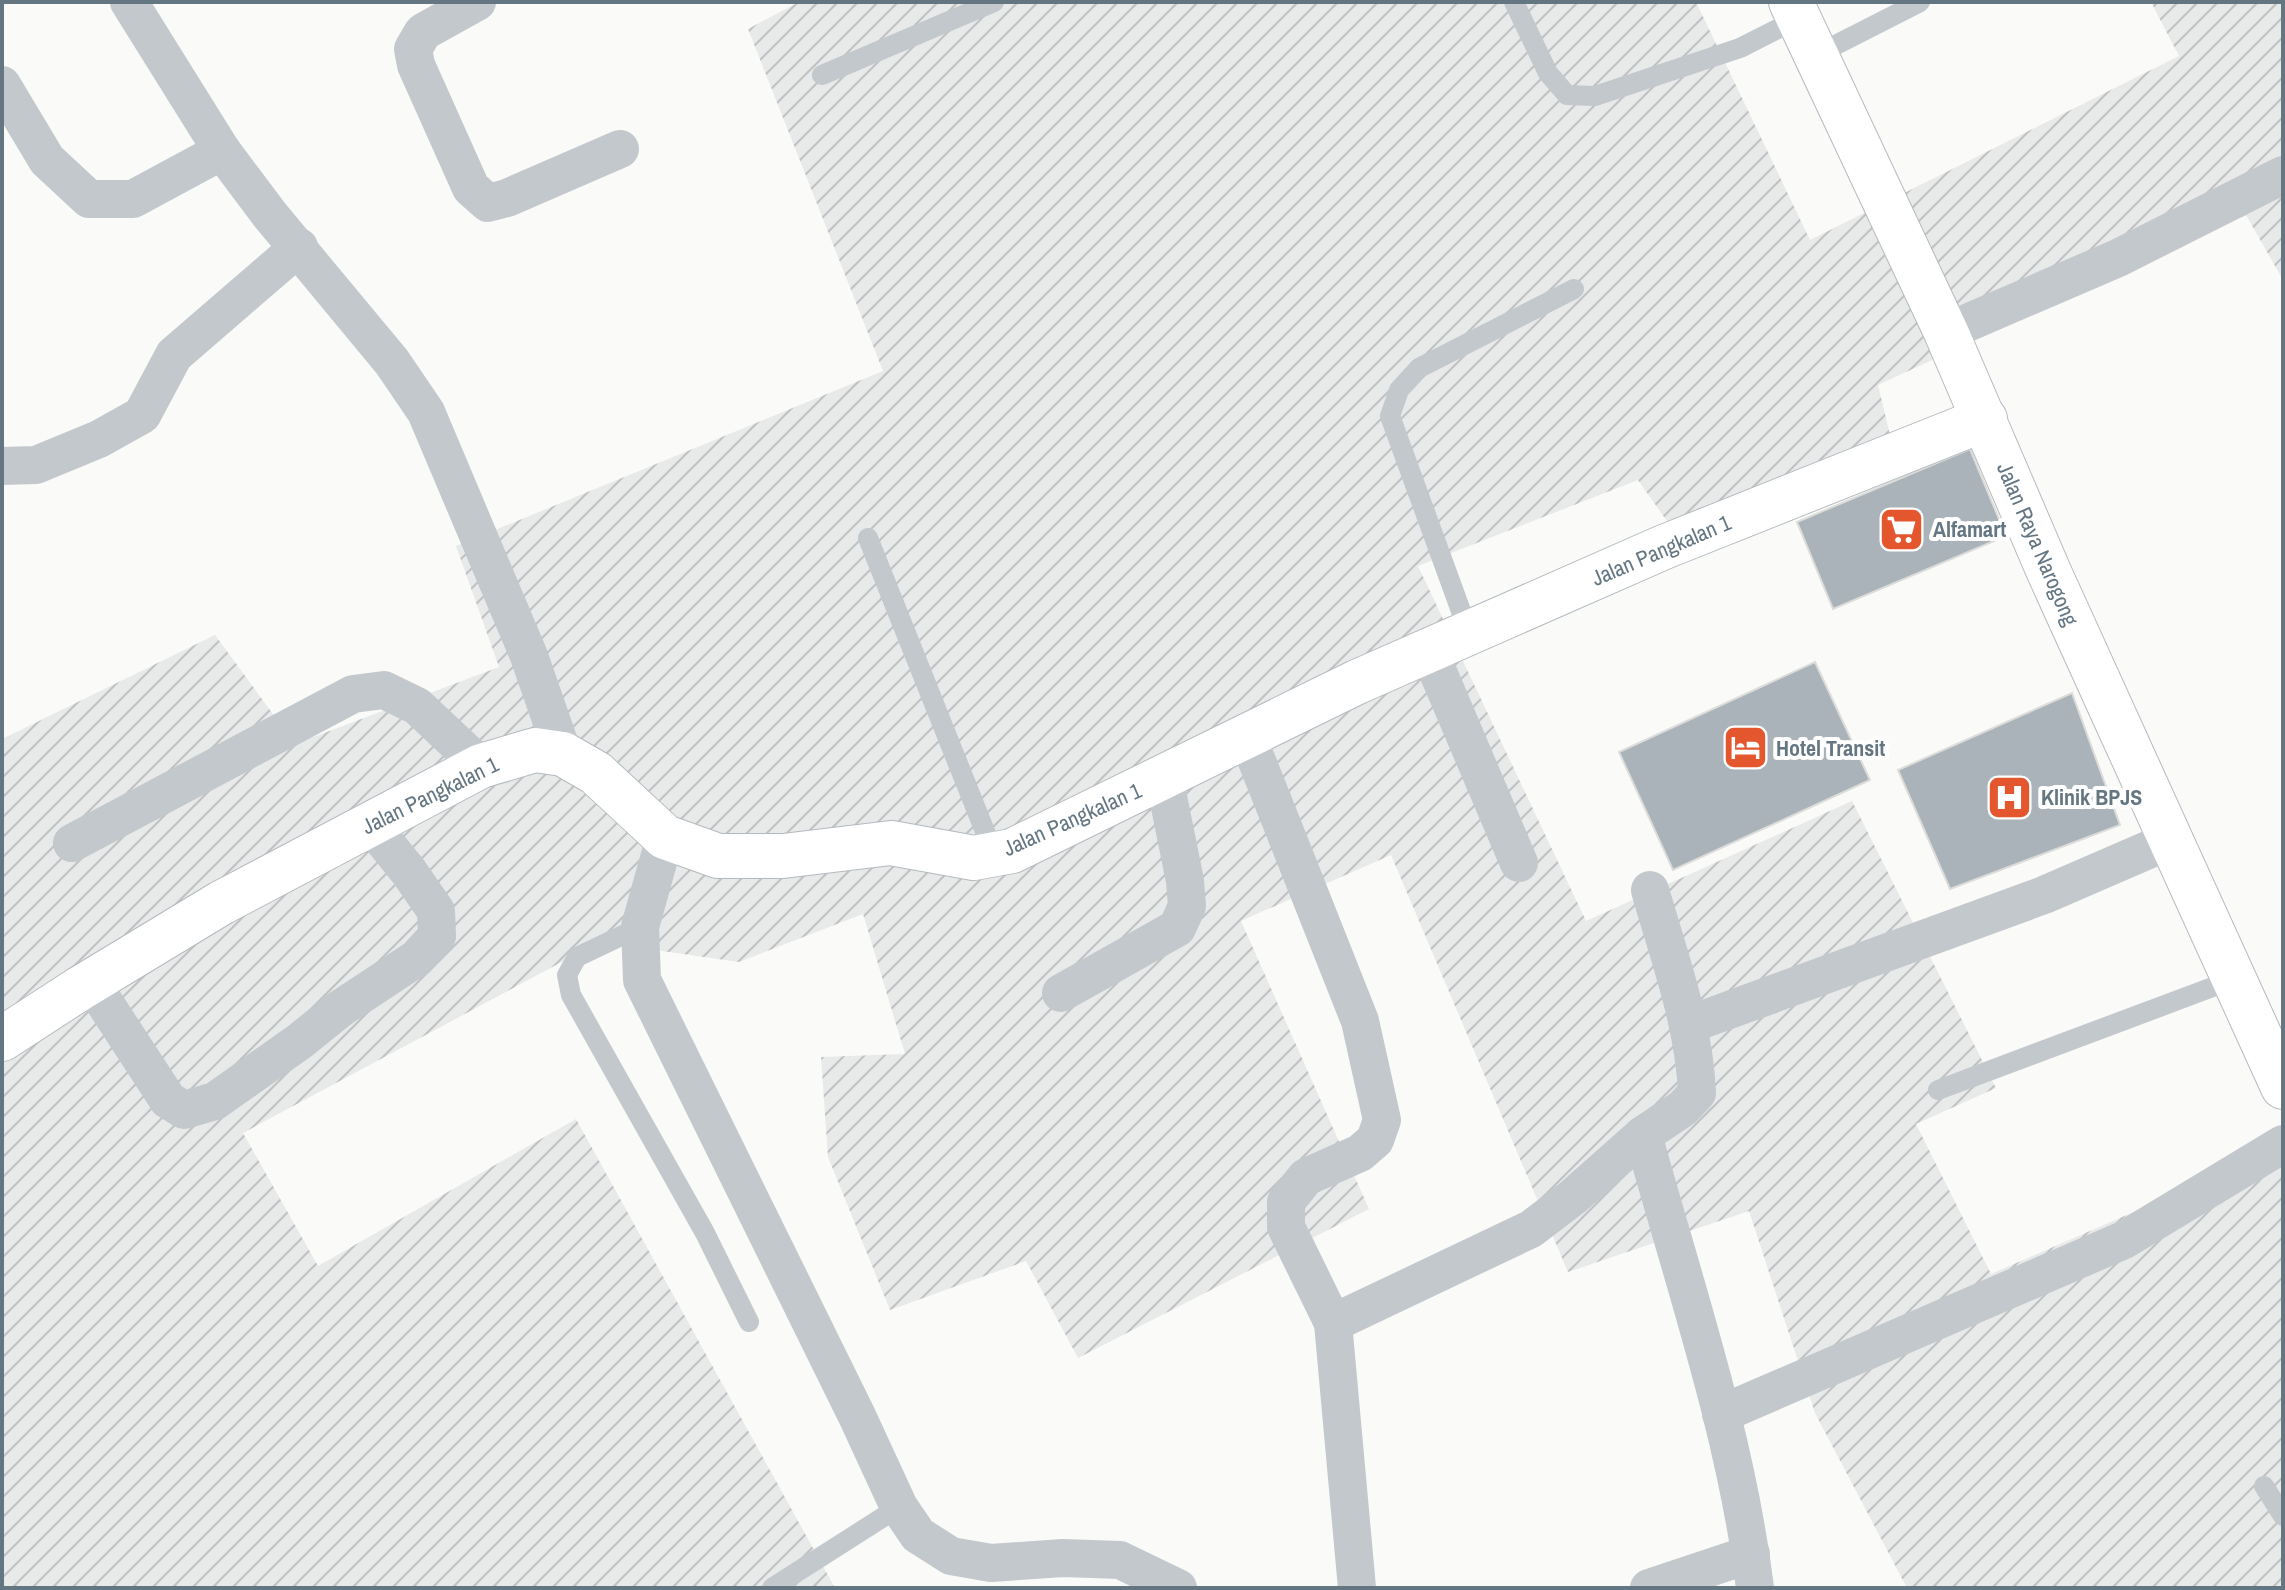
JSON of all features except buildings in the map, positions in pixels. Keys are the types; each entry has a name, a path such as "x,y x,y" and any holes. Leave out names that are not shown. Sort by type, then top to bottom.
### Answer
{"main road":[{"name":"Jalan Raya Narogong","path":"1802,25 1946,332 2049,572 2234,979 2278,1062"},
{"name":"Jalan Pangkalan 1","path":"2,1039 221,903 481,766 535,750 563,754 596,773 665,837 718,856 783,856 891,843 974,858 1012,851 1247,736 1469,633 1664,547 1985,419"}],"street":[{"path":"129,2 222,151 270,215 392,362 426,412 529,656 563,754"},
{"path":"477,2 423,32 413,49 416,65 471,188 488,203 620,149"},
{"path":"2,85 47,160 89,199 133,199 222,151"},
{"path":"1946,332 2118,258 2283,175"},
{"path":"2,466 36,465 99,439 142,415 174,355 299,247"},
{"path":"1429,651 1519,863"},
{"path":"72,843 353,694 384,690 417,706 481,766"},
{"path":"1247,736 1360,1021 1382,1120 1375,1140 1360,1153 1306,1177 1286,1202 1286,1227 1333,1323 1357,1588"},
{"path":"1061,993 1177,928 1187,906 1185,881 1164,777"},
{"path":"91,982 168,1100 184,1110 215,1101 341,1008 417,958 437,936 436,911 371,825"},
{"path":"665,837 640,927 642,980 899,1507 918,1535 951,1556 991,1563 1063,1558 1120,1560 1178,1588"},
{"path":"1688,1025 2044,895 2171,840"},
{"path":"1333,1323 1531,1229 1573,1197 1643,1135 1683,1108 1697,1093 1688,1025 1650,890"},
{"path":"1643,1135 1721,1414 1753,1571 1649,1588"},
{"path":"1721,1414 2124,1240 2283,1144"}],"lane":[{"path":"822,75 994,2"},
{"path":"1514,2 1548,73 1567,95 1595,96 1802,25 1920,2"},
{"path":"1469,633 1390,416 1399,390 1419,368 1574,289"},
{"path":"868,538 994,854"},
{"path":"640,927 577,957 567,975 571,995 705,1233 749,1322"},
{"path":"1938,1090 2234,979"},
{"path":"2264,1486 2283,1516"},
{"path":"772,1588 899,1507"}],"shaded area":[{"path":"799,2 1696,2 1810,240 2179,56 2151,2 2283,2 2283,280 2246,215 1878,385 1890,435 1669,524 1638,480 1418,566 1586,921 1852,801 1996,1088 1916,1124 1991,1274 2278,1149 2283,1162 2283,1588 1907,1588 1815,1413 1749,1211 1568,1272 1391,855 1241,921 1369,1209 1078,1358 1026,1261 890,1310 828,1157 821,1057 905,1054 863,914 739,962 599,942 243,1133 318,1266 576,1119 835,1588 2,1588 2,739 215,635 295,744 499,667 456,546 883,371 748,29"}],"place":[{"name":"Alfamart","path":"1902,529"},
{"name":"Hotel Transit","path":"1745,748"},
{"name":"Klinik BPJS","path":"2010,797"}]}
